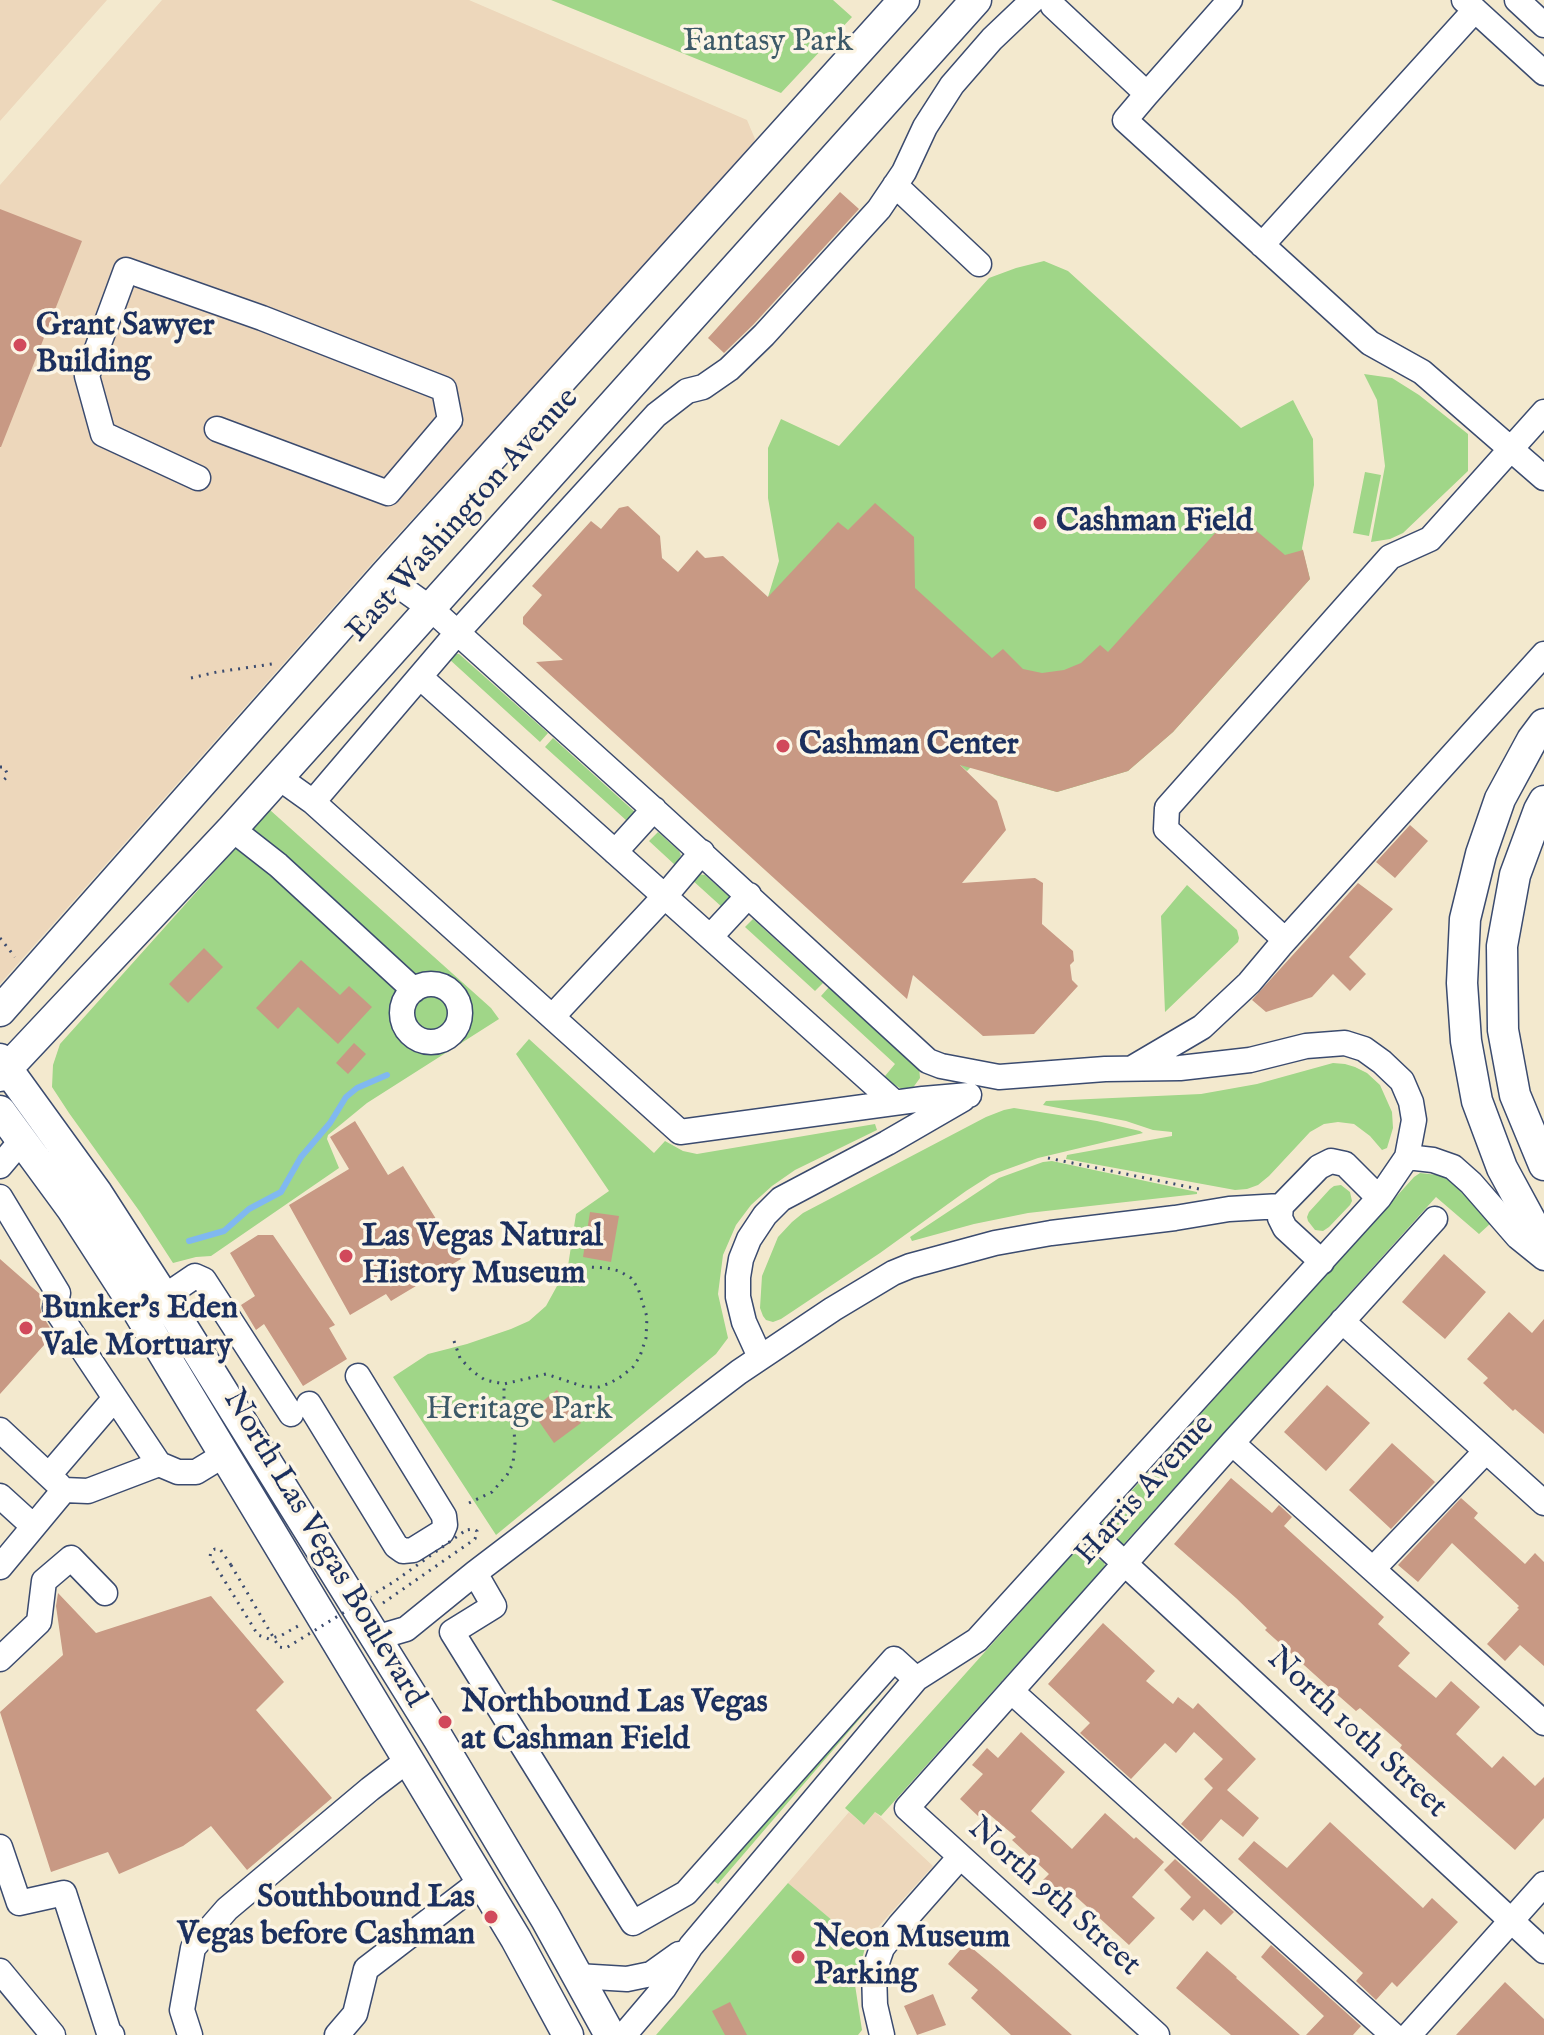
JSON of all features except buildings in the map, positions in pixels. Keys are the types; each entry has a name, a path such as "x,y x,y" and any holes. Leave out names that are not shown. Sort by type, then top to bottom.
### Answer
{"main road":[{"name":"East Washington Avenue","path":"2,1068 232,829 278,777 418,600 976,0"},
{"name":"East Washington Avenue","path":"0,1011 891,4"},
{"path":"1544,724 1500,799 1481,854 1465,919 1462,983 1466,1041 1477,1101 1502,1168 1544,1240"},
{"path":"1544,801 1515,875 1502,946 1503,1030 1515,1095 1544,1165"},
{"name":"North Las Vegas Boulevard","path":"2,1068 97,1193 252,1437 376,1623 438,1738 546,1919 610,2035"},
{"name":"North Las Vegas Boulevard","path":"0,1111 72,1209 136,1308 516,1939 568,2035"},
{"path":"224,1455 252,1437"},
{"path":"408,1760 438,1738"}],"street":[{"path":"1230,0 1125,120 1370,343 1422,372 1544,478"},
{"path":"1517,0 1544,25"},
{"path":"313,802 457,633 656,415 687,391 703,387 729,369 879,209 904,172 925,127 952,85 992,39 1047,2 1147,94"},
{"path":"1262,245 1469,5 1544,73"},
{"path":"895,185 979,264"},
{"path":"198,478 103,434 87,376 126,270 262,318 444,389 450,420 388,493 217,429"},
{"path":"1285,940 1166,829 1167,808 1390,557 1430,539 1544,412"},
{"path":"418,600 702,852 928,1061 999,1077 1105,1069 1194,1067 1250,1060 1306,1046 1345,1043 1364,1049 1402,1081 1411,1102 1414,1120 1407,1157 1379,1198 977,1640 916,1679 691,1946 664,1988 624,2035"},
{"path":"1131,1068 1202,1027 1249,983 1544,654"},
{"path":"420,677 894,1102"},
{"path":"278,777 313,802 680,1132 894,1102 969,1095"},
{"path":"615,852 654,809"},
{"path":"232,829 278,865 414,990"},
{"path":"552,1017 702,852"},
{"path":"710,937 749,895"},
{"path":"760,1357 744,1322 738,1297 738,1277 749,1239 765,1215 781,1199 887,1143 999,1077"},
{"path":"0,1166 22,1140"},
{"path":"1407,1157 1433,1160 1453,1167 1518,1237 1544,1258"},
{"path":"1322,1262 1285,1228 1280,1218 1281,1206 1319,1167 1331,1161 1345,1164 1379,1198"},
{"path":"376,1623 406,1629 582,1490 760,1357 884,1278 910,1266 995,1243 1229,1209 1281,1206"},
{"path":"3,1209 58,1293 55,1308 159,1464 178,1472 196,1472 224,1455"},
{"name":"Harris Avenue","path":"907,1808 1435,1219"},
{"path":"164,1297 195,1276 204,1280 396,1546 403,1551 413,1550 442,1532 444,1516 358,1376"},
{"path":"1342,1321 1544,1503"},
{"path":"0,1567 33,1526 56,1482 115,1398"},
{"path":"0,1430 56,1482 88,1491 159,1464"},
{"path":"1232,1443 1544,1723"},
{"path":"1373,1569 1486,1451"},
{"path":"0,1496 33,1526"},
{"name":"North 10th Street","path":"1083,1525 1544,1951"},
{"path":"0,1659 39,1622 44,1581 71,1558 105,1593"},
{"path":"475,1573 494,1606 452,1632 633,1923 686,1893 894,1659 916,1679"},
{"path":"1011,1691 1393,2035"},
{"path":"190,2035 182,2010 193,1948 227,1909 408,1760"},
{"name":"North 9th Street","path":"907,1808 1157,2035"},
{"path":"0,1847 19,1903 64,1893 112,2035"},
{"path":"882,2035 875,2005 874,1971 882,1948 960,1857"},
{"path":"337,2035 355,2014 366,1969 481,1881"},
{"path":"1409,2035 1544,1884"},
{"path":"686,1893 715,1918"},
{"path":"577,1976 627,1979 651,1974 691,1946"},
{"path":"0,1971 53,2035"}],"path":[{"path":"191,678 277,664"},
{"path":"0,767 4,767 7,773 0,783"},
{"path":"0,938 21,963"},
{"path":"1048,1158 1199,1189 1229,1209"},
{"path":"454,1341 460,1358 472,1371 485,1380 504,1384 546,1374 585,1387 599,1387 622,1376 640,1356 646,1338 647,1317 638,1288 631,1278 619,1271 589,1267"},
{"path":"469,1503 492,1492 513,1463 514,1431 504,1402 504,1384"},
{"path":"308,1620 282,1635 269,1639 258,1635 210,1557 211,1551 220,1549 231,1565 279,1647 286,1648 395,1581 466,1530 477,1531 475,1539 376,1623"}],"shaded area":[{"path":"0,0 107,0 0,121"},
{"path":"162,0 469,0 747,120 755,139 749,153 383,551 0,984 0,185"},
{"path":"849,1812 864,1825 875,1812 933,1866 879,1926 865,1948 788,1883"}],"green space":[{"name":"Fantasy Park","path":"551,0 833,0 852,17 781,93"},
{"name":"Cashman Field","path":"1044,261 1068,271 1241,428 1293,400 1313,439 1314,485 1302,548 1310,579 1173,732 1128,771 1057,792 995,775 974,764 967,771 768,597 779,561 768,498 768,448 781,419 839,446 989,278"},
{"path":"1364,374 1392,378 1468,434 1468,471 1403,533 1371,542 1385,466 1377,400"},
{"path":"1365,472 1381,475 1369,536 1353,533"},
{"path":"456,654 548,733 540,742 449,659"},
{"path":"553,738 636,813 627,821 545,747"},
{"path":"270,810 491,1008 499,1019 367,1103 328,1135 339,1168 211,1256 173,1263 52,1087 53,1065 60,1044"},
{"path":"658,832 679,851 681,855 675,865 649,841"},
{"path":"696,874 705,875 732,899 723,908 691,879"},
{"path":"1187,885 1237,930 1239,938 1165,1012 1161,916"},
{"path":"753,919 823,983 815,991 745,927"},
{"path":"829,987 919,1067 920,1078 912,1089 905,1091 888,1081 885,1076 895,1064 821,996"},
{"name":"Heritage Park","path":"529,1039 654,1153 665,1141 683,1151 697,1154 875,1124 877,1130 795,1170 751,1205 736,1225 723,1255 718,1294 728,1338 716,1354 496,1535 393,1377 428,1354 467,1344 529,1321 546,1306 568,1266 576,1214 609,1191 516,1054"},
{"path":"1333,1063 1355,1067 1380,1085 1392,1112 1393,1128 1387,1148 1382,1150 1354,1124 1324,1124 1310,1132 1269,1176 1247,1189 1235,1190 1066,1159 1067,1155 1172,1136 1172,1132 1043,1105 1046,1101 1201,1094 1257,1084"},
{"path":"1014,1108 1097,1121 1143,1133 1038,1158 991,1175 781,1319 773,1322 766,1320 760,1308 762,1276 778,1237 792,1222 803,1213 986,1117"},
{"path":"1052,1161 1197,1194 1028,1213 912,1241 910,1237 999,1178"},
{"path":"1420,1173 1446,1176 1491,1223 1479,1234 1436,1197 1121,1547 1099,1527"},
{"path":"1341,1185 1350,1192 1350,1205 1329,1227 1323,1231 1315,1230 1308,1221 1309,1212 1330,1189"},
{"path":"1078,1548 1104,1562 1105,1566 881,1816 875,1812 864,1825 845,1808"},
{"path":"874,1688 881,1694 718,1884 710,1878"},
{"path":"788,1883 865,1948 855,1985 862,2030 858,2035 656,2035"}],"waterway":[{"path":"189,1241 224,1231 249,1209 281,1192 301,1157 330,1123 346,1097 357,1088 387,1075"}],"place":[{"name":"Grant Sawyer Building","path":"20,345"},
{"name":"Cashman Field","path":"1040,523"},
{"name":"Cashman Center","path":"783,746"},
{"name":"Las Vegas Natural History Museum","path":"346,1256"},
{"name":"Bunker's Eden Vale Mortuary","path":"26,1328"},
{"name":"Northbound Las Vegas at Cashman Field","path":"445,1722"},
{"name":"Southbound Las Vegas before Cashman","path":"491,1917"},
{"name":"Neon Museum Parking","path":"798,1957"}]}
